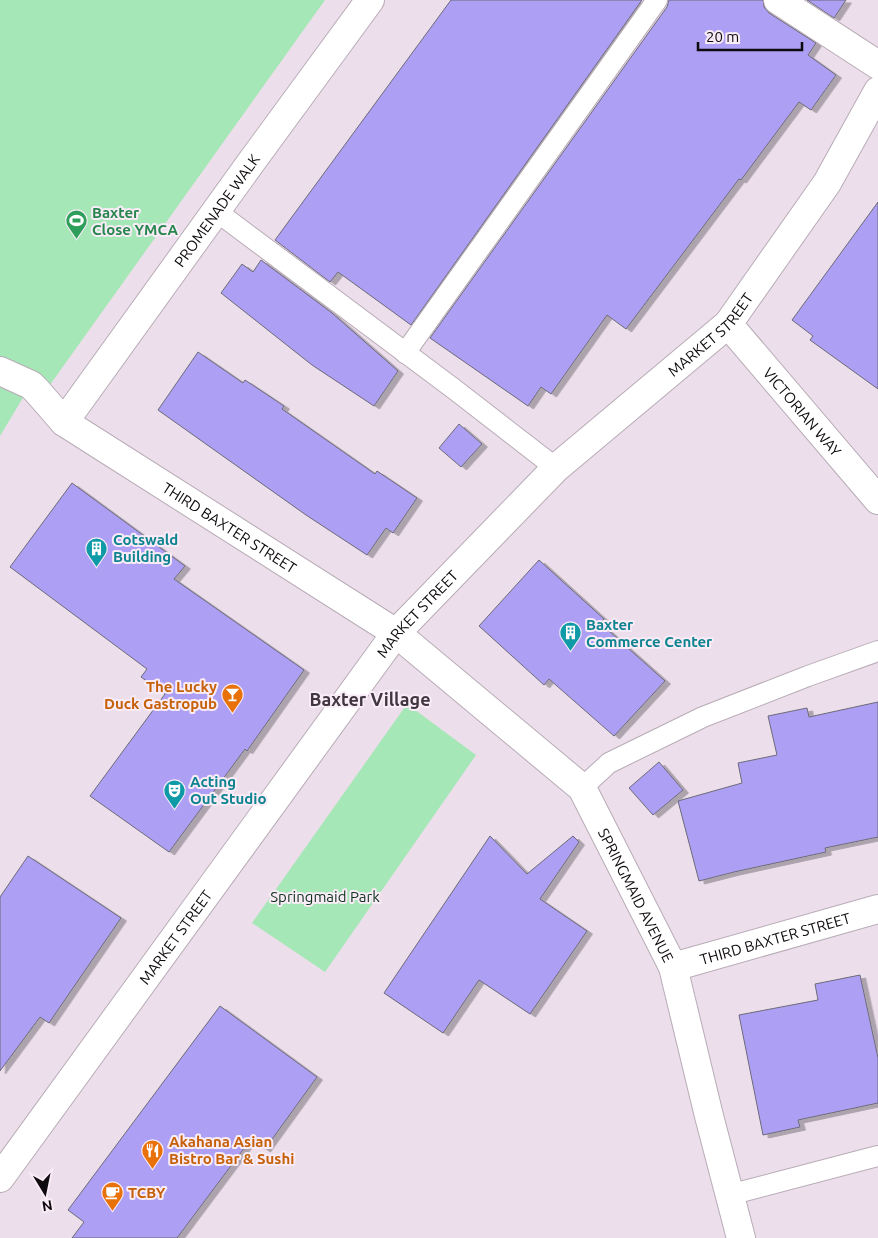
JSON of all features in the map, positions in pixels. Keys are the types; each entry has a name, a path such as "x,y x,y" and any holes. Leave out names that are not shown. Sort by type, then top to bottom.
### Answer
{"street":[{"name":"PROMENADE WALK","path":"64,422 370,0"},
{"path":"778,0 878,66"},
{"name":"MARKET STREET","path":"0,1178 396,633 556,468 728,324 827,183 878,91"},
{"name":"VICTORIAN WAY","path":"728,324 878,500"},
{"name":"THIRD BAXTER STREET","path":"0,371 31,385 64,422 396,633"},
{"name":"SPRINGMAID AVENUE","path":"396,633 582,788 673,967 741,1238"},
{"name":"THIRD BAXTER STREET","path":"673,967 878,909"}],"lane":[{"path":"405,353 657,0"},
{"path":"216,211 556,468"},
{"path":"582,788 609,763 703,717 878,651"},
{"path":"729,1195 878,1156"}],"green space":[{"name":"Baxter Close YMCA","path":"0,0 325,0 42,396 30,386 0,436"},
{"name":"Springmaid Park","path":"407,704 476,755 325,972 252,923"}],"building":[{"path":"451,0 642,0 411,325 338,272 330,282 275,240"},
{"path":"669,0 763,0 764,7 769,13 816,43 808,55 836,75 811,110 799,102 626,329 607,315 551,394 541,387 528,406 430,338 667,7"},
{"path":"807,0 846,0 834,18"},
{"path":"878,202 878,389 810,340 813,336 792,320"},
{"path":"261,260 332,313 398,371 374,406 312,365 221,293 242,264 253,272"},
{"path":"198,352 243,383 245,380 284,406 282,409 375,474 377,471 417,498 393,533 386,528 367,555 306,515 158,410"},
{"path":"459,424 482,444 461,467 439,448"},
{"path":"72,483 185,566 174,579 304,670 247,751 245,749 169,852 90,796 165,694 141,677 147,669 10,567"},
{"name":"Baxter Commerce Center","path":"539,560 604,619 600,623 665,681 614,736 549,679 544,685 479,626"},
{"path":"878,702 878,837 825,848 826,852 699,881 678,801 742,783 738,763 777,755 768,716 807,708 809,717"},
{"path":"659,762 683,790 653,815 629,788"},
{"path":"490,836 527,874 573,836 579,842 540,899 587,931 530,1014 479,980 443,1033 384,993"},
{"path":"28,856 121,918 49,1023 40,1017 0,1071 0,897"},
{"path":"860,975 878,1058 878,1103 798,1120 800,1127 763,1135 739,1015 818,1000 815,984"},
{"path":"220,1006 317,1077 265,1149 251,1139 177,1238 72,1238 84,1222 68,1210"}],"place":[{"name":"Baxter Close YMCA","path":"76,240"},
{"name":"Cotswald Building","path":"97,567"},
{"name":"Baxter Commerce Center","path":"570,652"},
{"name":"The Lucky Duck Gastropub","path":"233,714"},
{"name":"Acting Out Studio","path":"174,809"},
{"name":"Akahana Asian Bistro Bar & Sushi","path":"153,1169"},
{"name":"TCBY","path":"112,1211"}],"district":[{"name":"Baxter Village","path":"370,699"}]}
